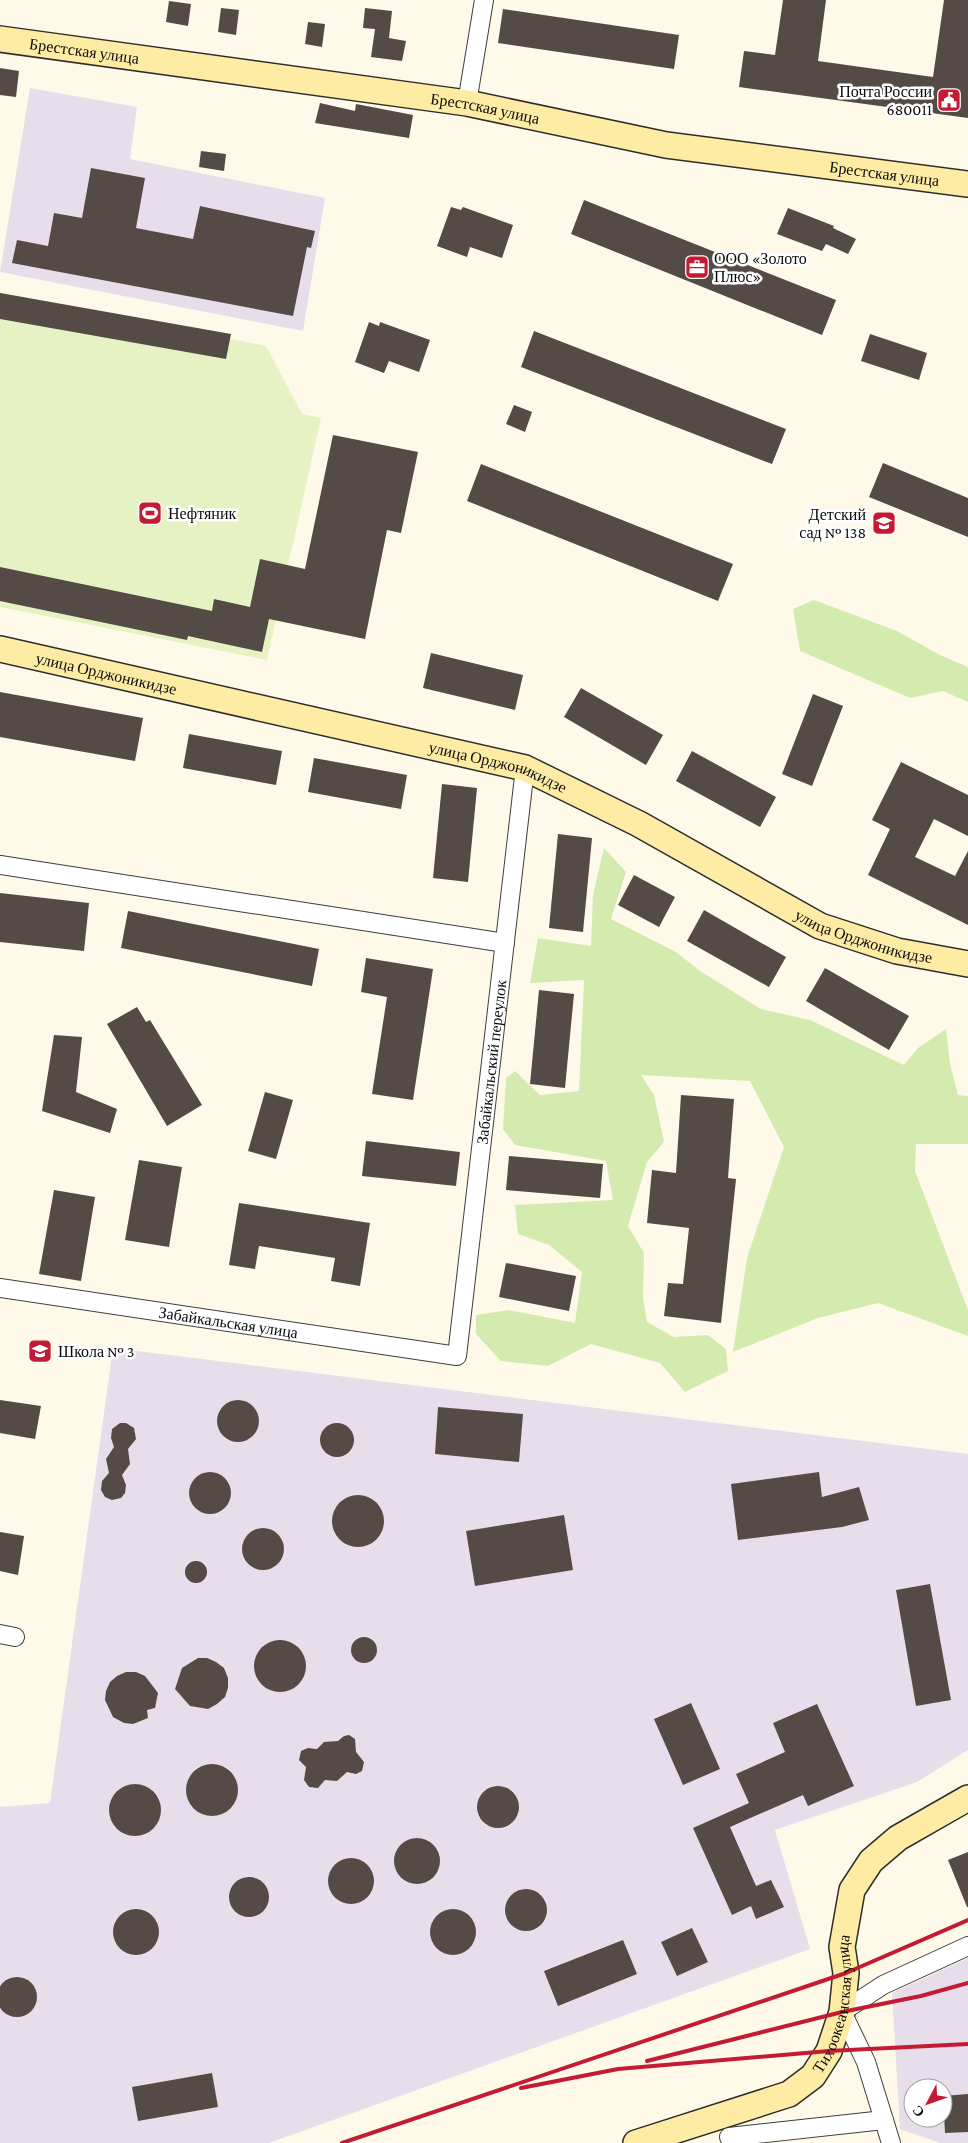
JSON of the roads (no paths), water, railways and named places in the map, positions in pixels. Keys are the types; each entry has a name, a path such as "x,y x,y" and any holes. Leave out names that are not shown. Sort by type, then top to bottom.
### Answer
{"street":[{"path":"467,104 484,0"},
{"name":"Брестская улица","path":"0,39 467,104 666,144 968,184"},
{"name":"улица Орджоникидзе","path":"0,649 525,768 639,824 820,926 897,952 968,964"},
{"name":"Забайкальский переулок","path":"457,1356 525,768"},
{"path":"0,865 505,943"},
{"name":"Забайкальская улица","path":"0,1288 457,1356"},
{"name":"Тихоокеанская улица","path":"636,2143 789,2094 813,2076 829,2051 842,2012 846,1973 842,1947 852,1890 871,1862 898,1838 968,1798"},
{"path":"891,2143 866,2062 842,2012 883,1985 968,1946"},
{"path":"729,2137 884,2120"}],"railway":[{"path":"342,2143 846,1973 968,1920"},
{"path":"647,2061 842,2012 921,1996 968,1983"},
{"path":"521,2088 618,2069 829,2051 968,2044"}],"place":[{"name":"Почта России 680011","path":"949,100"},
{"name":"ООО «Золото Плюс»","path":"697,267"},
{"name":"Нефтяник","path":"150,513"},
{"name":"Детский сад № 138","path":"884,523"},
{"name":"Школа № 3","path":"40,1351"}]}
